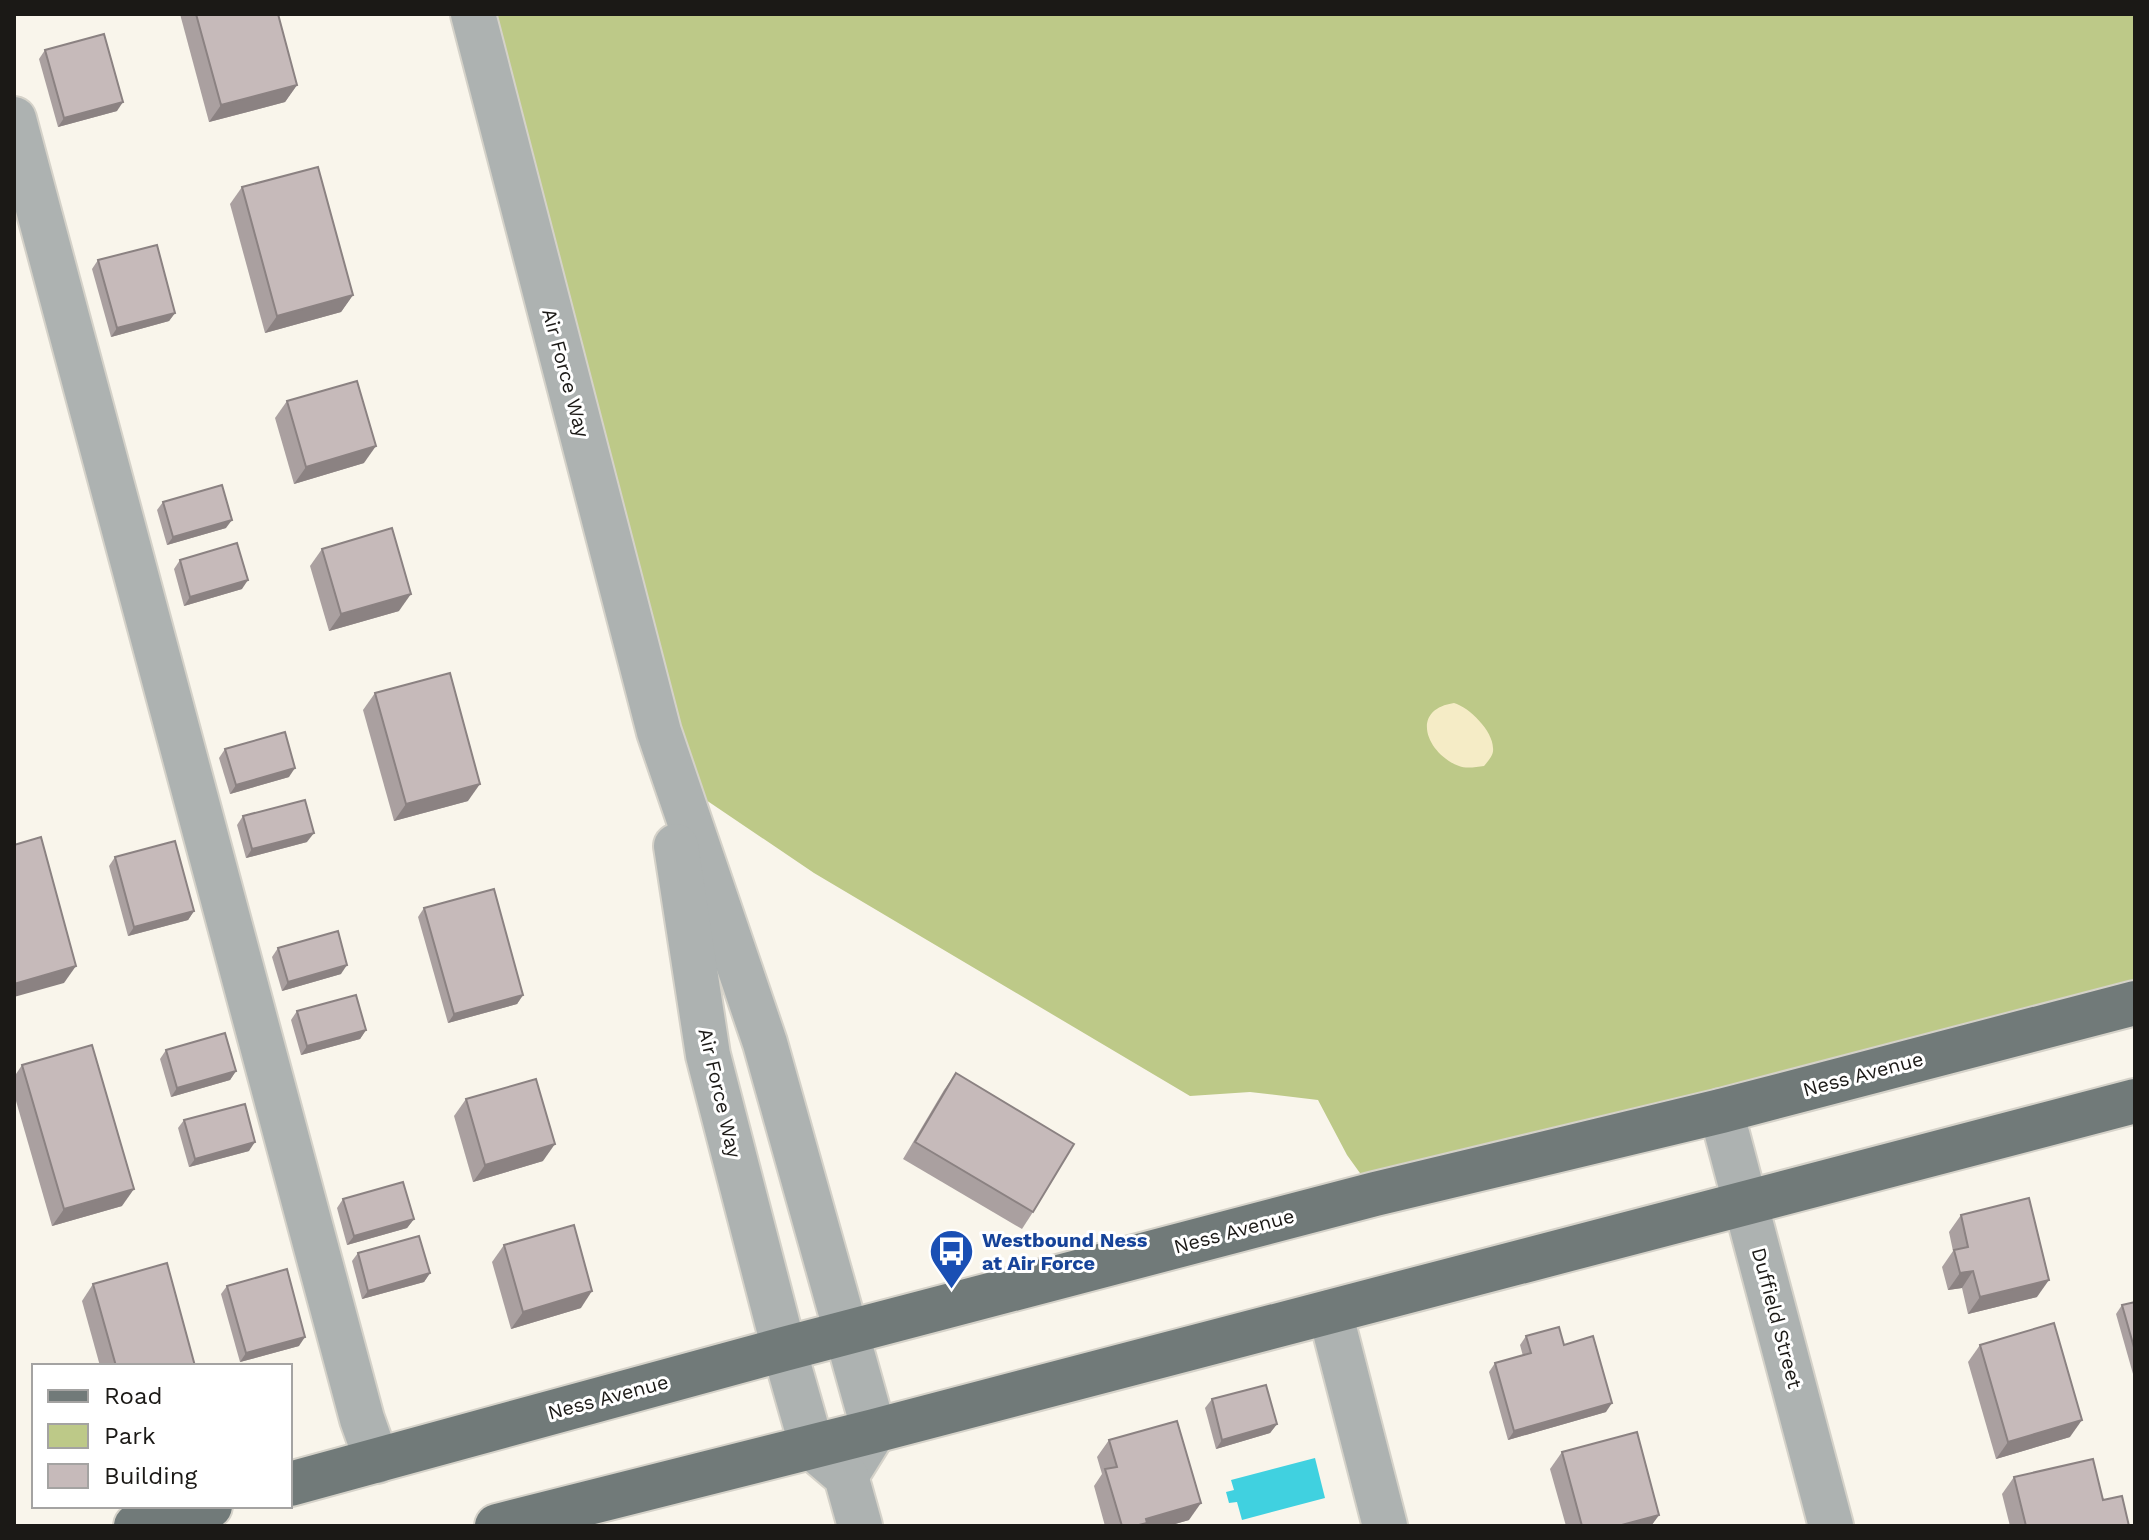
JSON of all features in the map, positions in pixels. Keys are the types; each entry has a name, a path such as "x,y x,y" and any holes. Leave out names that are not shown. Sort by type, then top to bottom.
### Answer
{"main road":[{"name":"Ness Avenue","path":"292,1483 784,1349 1375,1194 1721,1111 2135,1003"},
{"path":"497,1526 874,1431 2135,1101"},
{"path":"136,1526 203,1508"}],"street":[{"name":"Air Force Way","path":"473,14 659,732 765,1043 874,1431"},
{"path":"14,119 357,1404 377,1461"},
{"name":"Air Force Way","path":"659,732 708,1055 812,1447"},
{"name":"Duffield Street","path":"1721,1111 1831,1526"},
{"path":"1330,1312 1385,1526"},
{"path":"846,1476 874,1431"},
{"path":"812,1447 846,1476 860,1526"}],"green space":[{"path":"473,14 2135,14 2135,1003 1375,1194 1347,1155 1318,1100 1250,1092 1190,1096 814,873 675,779"}],"sand":[{"path":"1454,703 1473,715 1489,734 1493,751 1484,766 1459,766 1448,760 1432,743 1427,723 1431,714 1440,707"}],"water":[{"path":"1315,1458 1325,1498 1242,1520 1237,1502 1229,1503 1226,1492 1234,1490 1231,1480"}],"building":[{"path":"196,14 278,14 297,85 221,105"},
{"path":"104,34 123,102 64,118 45,50"},
{"path":"318,167 353,295 277,316 242,187"},
{"path":"157,245 175,313 117,328 98,260"},
{"path":"357,381 376,446 306,467 287,401"},
{"path":"222,485 232,520 173,537 163,502"},
{"path":"392,528 411,594 341,614 322,549"},
{"path":"237,543 248,580 190,597 180,560"},
{"path":"450,673 480,784 406,804 375,693"},
{"path":"285,732 295,768 236,785 225,749"},
{"path":"305,800 314,833 252,849 243,816"},
{"path":"41,837 76,966 14,984 14,845"},
{"path":"175,841 194,911 134,927 115,857"},
{"path":"494,889 523,995 454,1014 424,908"},
{"path":"338,931 347,965 288,982 278,948"},
{"path":"356,995 366,1030 307,1046 297,1011"},
{"path":"225,1033 236,1071 177,1088 166,1050"},
{"path":"92,1045 134,1189 64,1209 22,1065"},
{"path":"956,1073 1074,1144 1033,1212 915,1142"},
{"path":"536,1079 555,1144 485,1165 466,1099"},
{"path":"245,1104 255,1142 195,1159 184,1120"},
{"path":"403,1182 414,1219 354,1236 343,1199"},
{"path":"2029,1198 2049,1280 1980,1297 1973,1271 1960,1273 1954,1250 1968,1247 1961,1215"},
{"path":"574,1225 592,1291 523,1312 504,1245"},
{"path":"419,1236 430,1273 368,1291 358,1253"},
{"path":"167,1263 194,1364 115,1364 93,1284"},
{"path":"287,1269 305,1337 246,1353 227,1286"},
{"path":"2135,1302 2135,1351 2122,1305"},
{"path":"2054,1323 2082,1420 2008,1442 1980,1345"},
{"path":"1559,1327 1564,1345 1593,1336 1612,1403 1514,1431 1495,1363 1531,1353 1526,1336"},
{"path":"1266,1385 1277,1424 1222,1440 1212,1399"},
{"path":"1177,1421 1201,1503 1146,1519 1147,1523 1122,1526 1105,1469 1117,1467 1109,1440"},
{"path":"1637,1432 1659,1515 1618,1526 1582,1526 1562,1452"},
{"path":"2093,1459 2103,1500 2122,1496 2129,1526 2026,1526 2014,1477"}],"place":[{"name":"Westbound Ness at Air Force","path":"951,1291"}]}
